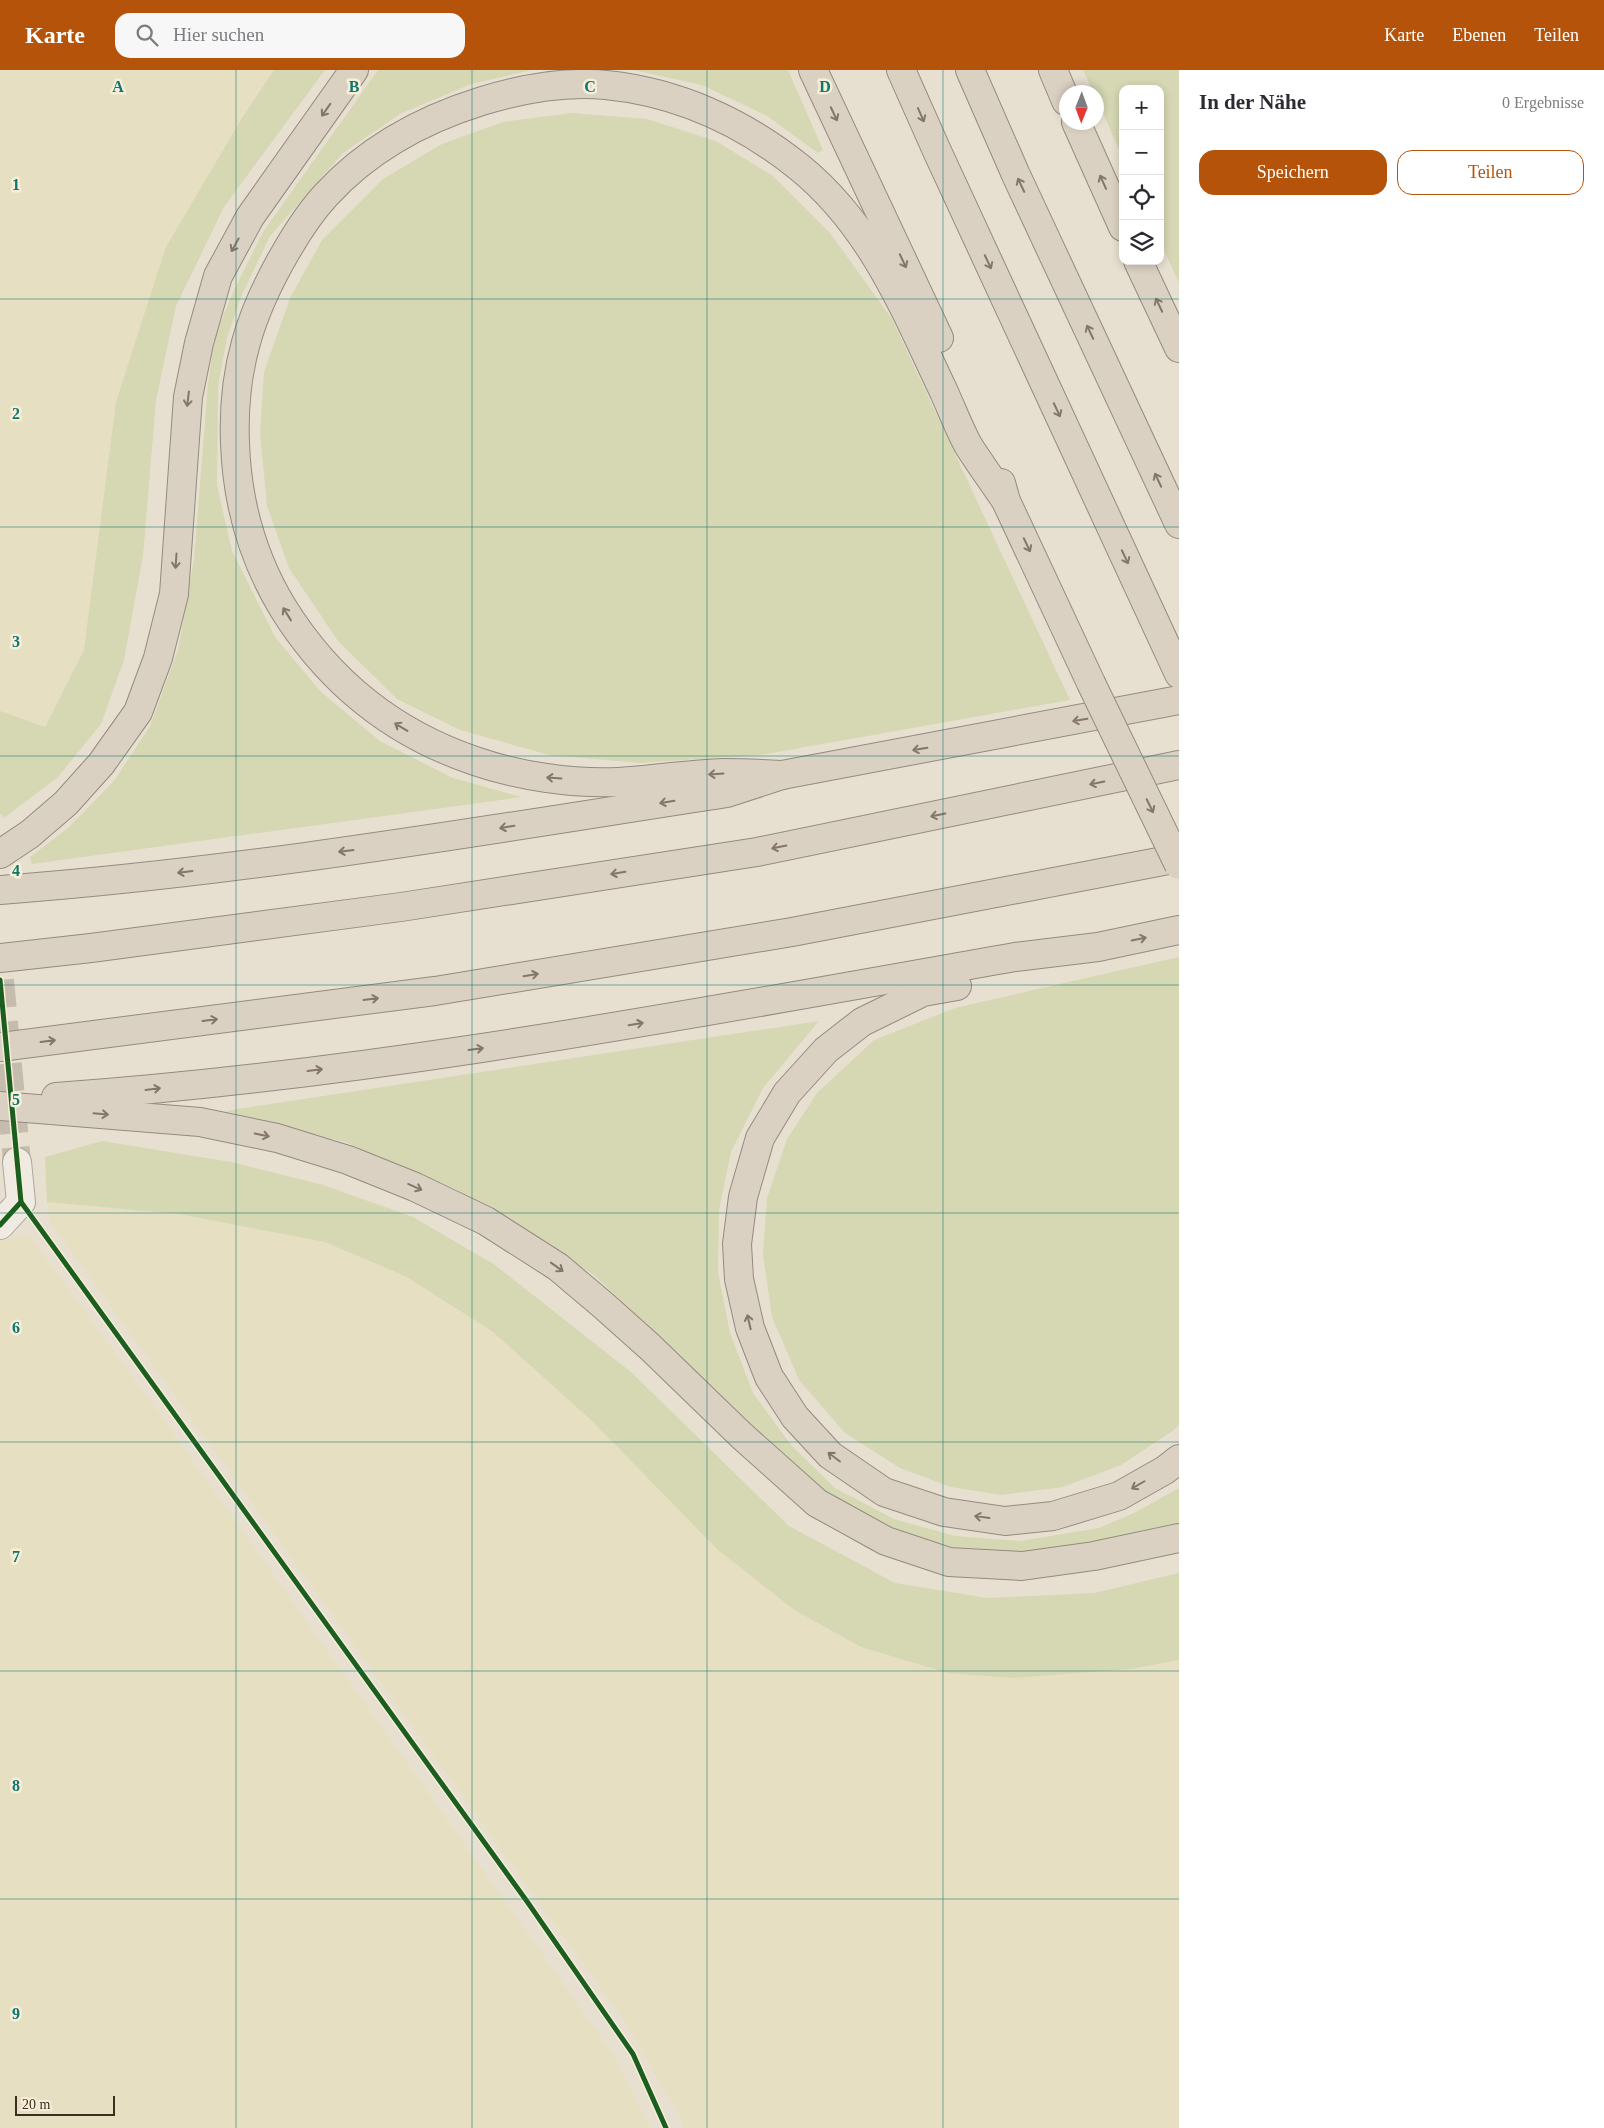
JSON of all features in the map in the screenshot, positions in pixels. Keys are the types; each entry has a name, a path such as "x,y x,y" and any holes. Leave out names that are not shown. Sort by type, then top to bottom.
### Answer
{"highway":[{"path":"0,854 30,834 66,803 101,764 138,712 158,658 174,594 188,397 199,344 218,276 250,217 354,70"},
{"path":"813,70 989,444 1006,501 1179,865"},
{"path":"901,70 1177,669"},
{"path":"970,70 1016,174 1179,524"},
{"path":"1053,70 1059,85"},
{"path":"782,775 722,773 614,782 543,778 478,763 422,740 375,711 331,672 296,629 268,584 247,533 236,475 234,420 238,371 253,316 298,230 326,194 363,162 406,132 455,109 506,93 556,85 603,84 666,95 708,111 754,134 802,169 837,204 866,239 888,274 968,445 1006,501"},
{"path":"1080,130 1120,220"},
{"path":"1140,265 1179,348"},
{"path":"0,890 103,882 379,847 727,792 782,775 1179,700"},
{"path":"0,958 91,948 401,907 757,852 1179,766"},
{"path":"0,1047 445,989 792,932 1179,858"},
{"path":"0,1101 129,1092 485,1048 1015,957 1098,947 1179,930"},
{"path":"1098,947 1017,974 924,992 862,1022 826,1050 787,1093 760,1138 743,1196 737,1244 740,1279 750,1328 769,1377 795,1417 830,1455 884,1492 952,1513 1005,1521 1053,1516 1119,1496 1165,1470 1179,1459"},
{"path":"0,1106 200,1122 277,1138 348,1160 415,1187 486,1221 566,1274 650,1348 742,1436 817,1504 886,1541 949,1562 1022,1566 1094,1556 1179,1538"}],"street":[{"path":"0,1225 21,1202 17,1162"}],"shaded area":[{"path":"0,70 274,70 242,118 116,402 84,650 45,727 0,711"},
{"path":"47,1202 179,1214 325,1242 405,1276 492,1331 591,1420 717,1549 793,1609 1130,1669 1179,1660 1179,2128 684,2128 680,2117 624,2021 50,1222"},
{"path":"30,1236 162,1417 616,2058 650,2128 0,2128 0,1240"}],"green space":[{"path":"274,70 325,70 224,207 176,306 156,400 143,556 124,660 101,724 58,777 4,818 0,813 0,711 45,727 84,650 116,402 166,247 242,118"},
{"path":"378,70 532,70 471,84 400,114 343,153 270,236 241,297 227,338 218,386 217,485 232,551 275,637 320,691 380,741 453,778 522,797 32,864 30,857 68,828 114,781 150,726 178,650 194,559 208,384 215,336 233,292 263,232"},
{"path":"633,70 788,70 823,150 818,153 767,116 702,85"},
{"path":"1083,70 1179,70 1179,283 1164,250 1164,85 1119,85 1119,149 1104,116 1104,85 1090,85"},
{"path":"572,113 647,119 716,141 773,176 830,233 892,319 1070,700 760,755 640,763 549,755 460,730 397,699 338,641 289,568 267,506 260,434 264,372 290,298 322,240 383,179 442,144 503,122"},
{"path":"1179,957 1179,1424 1174,1430 1121,1465 1063,1487 1001,1495 951,1487 900,1468 845,1433 799,1380 772,1317 763,1254 767,1198 787,1139 817,1093 874,1040 955,1008"},
{"path":"819,1021 763,1088 731,1152 719,1210 718,1272 730,1333 753,1393 791,1445 835,1488 894,1519 955,1536 1020,1541 1099,1528 1136,1512 1179,1488 1179,1523 1100,1540 1023,1552 954,1547 892,1530 831,1496 802,1472 594,1275 456,1189 345,1142 225,1111"},
{"path":"102,1141 231,1162 323,1185 413,1217 495,1265 631,1372 789,1526 895,1583 988,1598 1094,1593 1179,1573 1179,1660 1130,1669 1013,1678 948,1673 861,1647 793,1609 717,1549 591,1420 492,1331 405,1276 325,1242 179,1214 47,1202 45,1157"}],"tunnel":[{"path":"0,980 17,1162"}],"cycle path":[{"path":"0,980 21,1202 0,1225"},
{"path":"21,1202 526,1900 633,2054 666,2128"}]}
